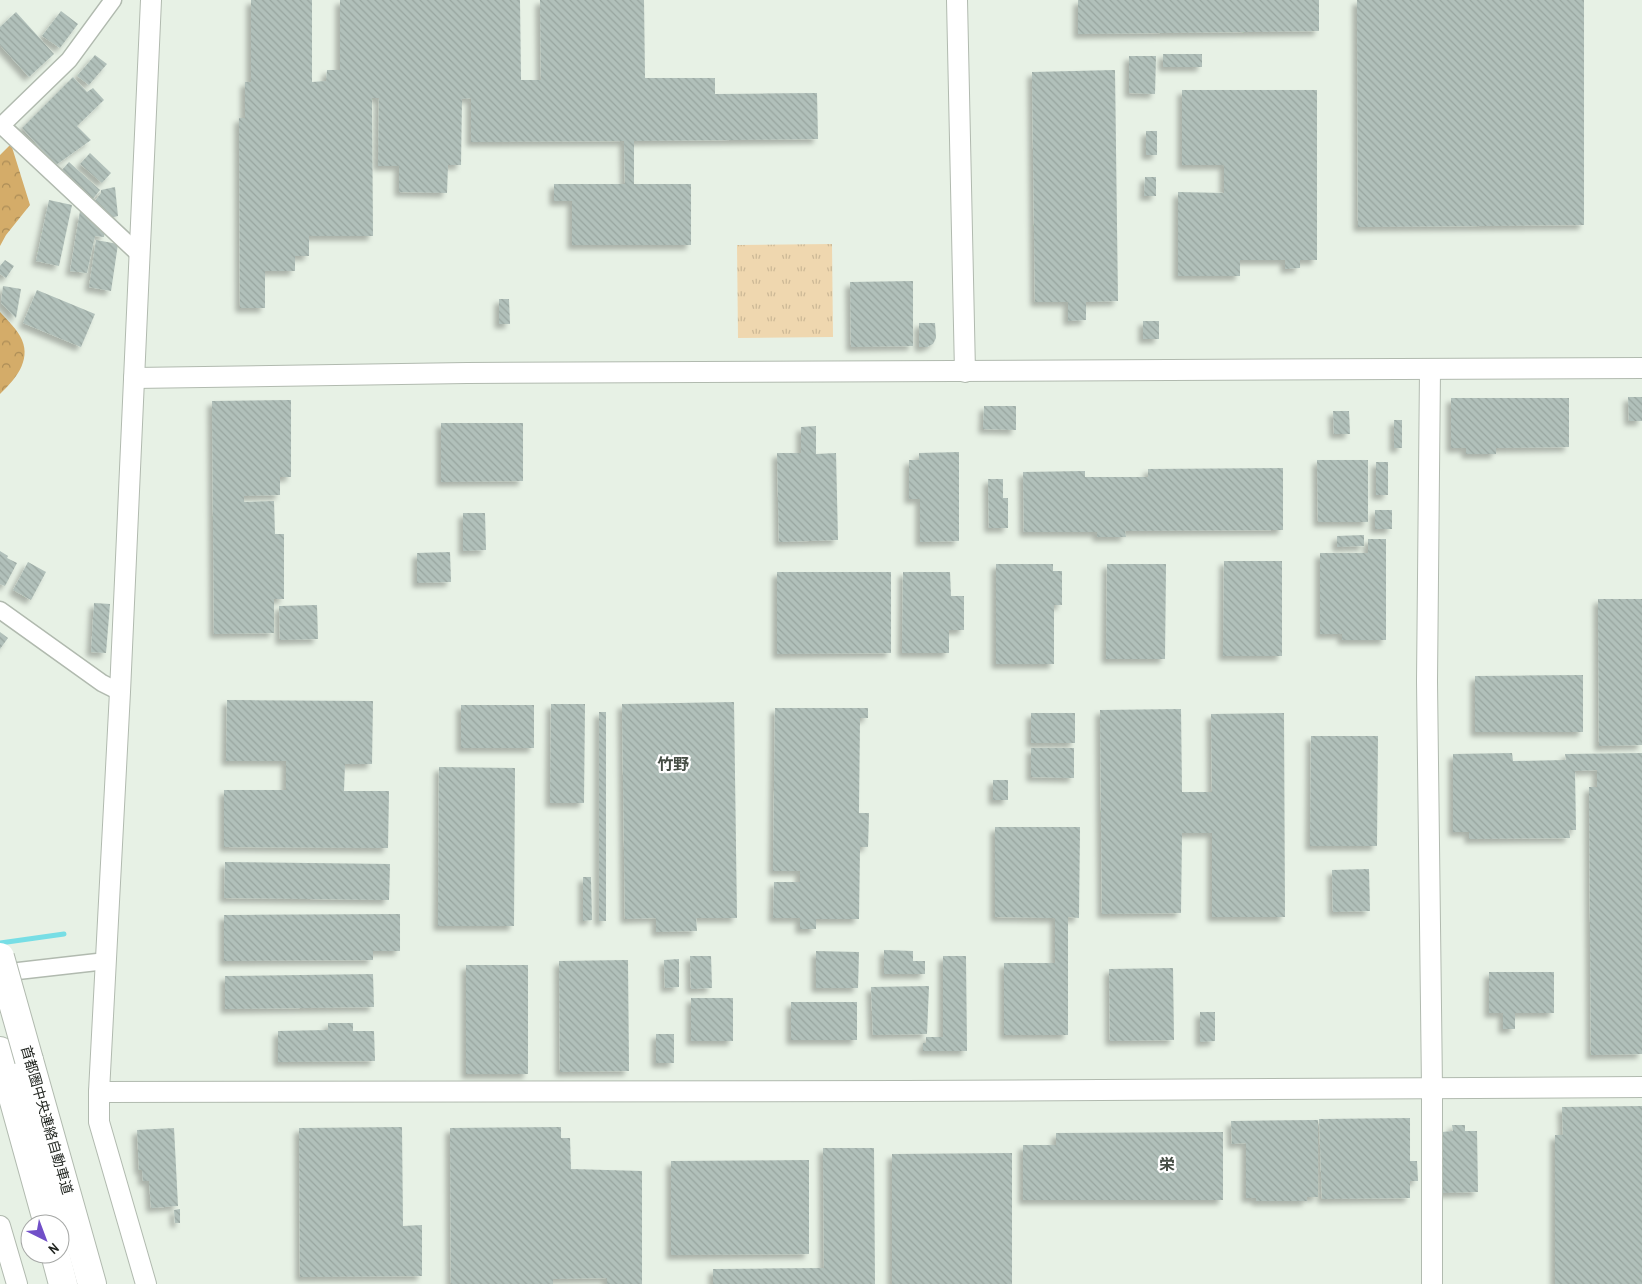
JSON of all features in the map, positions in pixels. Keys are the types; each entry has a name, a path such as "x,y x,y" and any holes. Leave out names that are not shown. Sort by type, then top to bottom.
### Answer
{"highway":[{"name":"首都圏中央連絡自動車道","path":"0,957 11,1058 46,1214"},
{"name":"首都圏中央連絡自動車道","path":"11,1058 92,1284"},
{"path":"58,1264 63,1284"}],"street":[{"path":"113,0 69,60 1,126 140,254"},
{"path":"146,1284 99,1122 99,1092 120,692 151,0"},
{"path":"958,0 965,372"},
{"path":"134,378 467,373 1642,368"},
{"path":"1430,370 1428,681 1432,1284"},
{"path":"0,610 102,683 120,692"},
{"path":"0,973 106,961"},
{"path":"99,1092 896,1091 1642,1086"},
{"path":"0,1226 17,1284"}],"green space":[{"path":"11,144 30,205 6,235 0,246 0,155"},
{"path":"832,244 833,337 738,338 737,245"},
{"path":"0,312 20,336 24,355 20,370 0,394"}],"building":[{"path":"251,0 312,0 312,82 326,81 327,70 340,70 340,0 520,0 521,80 541,80 540,0 644,0 645,78 715,78 715,94 817,93 818,139 634,141 634,184 691,184 691,245 572,245 572,201 554,201 554,184 625,184 624,141 471,142 471,98 462,99 461,165 448,165 447,193 399,192 399,166 378,166 379,98 372,98 373,236 309,236 309,256 295,256 295,271 265,271 265,308 240,308 239,118 245,118 245,82 251,82"},
{"path":"1078,0 1319,0 1319,31 1078,34"},
{"path":"1357,0 1584,0 1584,225 1358,227"},
{"path":"61,11 78,24 60,48 42,36"},
{"path":"16,12 54,54 29,77 0,45 0,27"},
{"path":"1163,54 1202,54 1202,67 1163,67"},
{"path":"95,55 107,64 89,85 77,76"},
{"path":"1129,56 1156,56 1155,94 1129,93"},
{"path":"1115,70 1118,301 1086,302 1086,320 1068,321 1068,302 1035,302 1032,72"},
{"path":"73,77 87,92 93,88 104,100 77,126 91,140 56,165 22,128"},
{"path":"1182,90 1317,90 1317,260 1300,260 1300,268 1285,269 1285,260 1240,260 1240,276 1178,276 1178,192 1224,193 1224,165 1182,165"},
{"path":"1146,131 1157,131 1157,155 1146,155"},
{"path":"90,153 111,173 102,183 80,164"},
{"path":"69,162 100,190 92,200 61,171"},
{"path":"1145,177 1156,177 1156,196 1144,196"},
{"path":"115,187 118,216 110,218 94,202 101,193 101,190"},
{"path":"49,200 72,205 59,266 36,261"},
{"path":"80,211 105,230 104,237 95,236 87,273 70,271"},
{"path":"96,240 118,244 111,291 89,287"},
{"path":"5,260 14,266 6,278 0,274 0,266"},
{"path":"913,281 913,346 851,347 850,282"},
{"path":"3,286 21,289 16,318 1,303"},
{"path":"37,290 95,314 81,347 23,323"},
{"path":"499,299 509,299 510,324 499,324"},
{"path":"1143,321 1159,321 1159,339 1143,339"},
{"path":"919,323 935,323 936,338 933,344 927,347 919,347"},
{"path":"1628,397 1642,397 1642,421 1629,421"},
{"path":"1451,398 1569,398 1569,447 1496,448 1496,454 1466,454 1466,448 1451,448"},
{"path":"291,400 291,477 280,477 280,495 244,496 244,502 274,501 275,534 284,534 284,599 274,599 274,633 214,634 212,401"},
{"path":"984,406 1016,406 1016,430 983,429"},
{"path":"1333,411 1349,411 1350,434 1334,434"},
{"path":"1394,420 1402,420 1402,448 1394,448"},
{"path":"441,423 523,423 523,481 441,482"},
{"path":"816,426 816,454 836,453 838,540 779,542 777,453 801,453 801,427"},
{"path":"959,452 959,541 920,542 920,499 909,499 909,460 919,460 919,453"},
{"path":"1317,460 1368,460 1368,522 1318,522"},
{"path":"1376,462 1388,462 1388,495 1376,495"},
{"path":"1283,468 1283,530 1125,531 1126,537 1097,537 1097,532 1024,532 1023,472 1085,471 1085,477 1148,477 1148,469"},
{"path":"988,479 1003,479 1003,498 1008,498 1008,528 989,528"},
{"path":"1375,510 1392,510 1392,529 1375,529"},
{"path":"463,513 485,513 486,550 463,551"},
{"path":"1364,535 1364,546 1337,547 1337,536"},
{"path":"1368,539 1386,539 1386,640 1342,640 1342,634 1320,634 1320,553 1368,553"},
{"path":"0,551 8,556 7,558 17,563 5,586 0,584"},
{"path":"450,552 451,582 417,583 417,553"},
{"path":"1224,561 1282,561 1282,656 1223,656"},
{"path":"28,562 46,572 31,600 13,590"},
{"path":"996,564 1053,564 1053,571 1062,571 1062,605 1054,605 1054,664 996,664"},
{"path":"1107,564 1166,564 1165,659 1106,659"},
{"path":"777,572 891,572 891,653 777,654"},
{"path":"903,572 950,572 951,596 964,596 964,630 949,630 949,653 902,653"},
{"path":"1598,599 1642,599 1642,745 1599,746"},
{"path":"94,603 110,604 106,653 91,652"},
{"path":"317,605 318,639 280,640 279,606"},
{"path":"0,632 8,638 0,649"},
{"path":"1583,675 1583,732 1475,732 1475,676"},
{"path":"227,700 373,701 372,764 345,764 344,791 389,791 388,848 224,847 224,790 286,790 286,761 226,761"},
{"path":"734,702 737,918 696,918 697,931 656,932 656,918 625,919 622,704"},
{"path":"551,704 585,704 584,803 550,803"},
{"path":"461,705 534,705 534,748 461,748"},
{"path":"775,708 868,708 868,718 860,718 859,813 869,813 868,847 860,847 859,919 816,919 816,929 800,929 800,918 773,918 774,882 800,882 800,871 773,871"},
{"path":"1181,709 1182,792 1212,792 1211,714 1284,713 1285,917 1212,917 1212,833 1182,833 1181,913 1102,914 1100,710"},
{"path":"599,712 606,712 606,921 599,921"},
{"path":"1031,713 1075,713 1075,743 1031,743"},
{"path":"1311,736 1378,736 1377,846 1310,846"},
{"path":"1031,748 1074,748 1074,778 1031,777"},
{"path":"1512,753 1513,761 1566,760 1565,754 1642,753 1642,1054 1591,1055 1589,787 1597,787 1597,770 1575,771 1576,830 1569,830 1570,838 1469,839 1469,832 1453,832 1453,754"},
{"path":"439,767 515,768 514,926 438,926"},
{"path":"993,780 1008,780 1008,800 993,800"},
{"path":"995,827 1080,827 1079,918 1068,917 1068,1035 1004,1035 1004,963 1055,963 1055,918 995,917"},
{"path":"225,862 390,864 389,900 224,898"},
{"path":"1369,869 1370,911 1333,912 1332,870"},
{"path":"583,877 591,877 592,920 583,921"},
{"path":"400,914 400,951 373,951 373,960 224,961 224,915"},
{"path":"884,950 913,951 913,961 925,961 925,974 884,974"},
{"path":"816,951 859,952 858,988 816,988"},
{"path":"690,956 711,956 712,988 691,989"},
{"path":"943,956 966,956 967,1051 923,1051 923,1043 926,1043 926,1037 943,1037"},
{"path":"679,959 679,987 665,988 664,960"},
{"path":"628,960 629,1071 560,1072 559,961"},
{"path":"466,965 528,965 528,1074 466,1074"},
{"path":"1173,968 1174,1040 1110,1041 1109,969"},
{"path":"1489,972 1554,972 1554,1013 1515,1013 1515,1029 1503,1029 1503,1013 1489,1013"},
{"path":"373,974 374,1007 225,1009 225,976"},
{"path":"929,986 927,1034 873,1035 871,987"},
{"path":"691,998 733,998 733,1041 691,1041"},
{"path":"791,1002 857,1002 857,1040 791,1040"},
{"path":"1200,1012 1215,1012 1215,1041 1200,1042"},
{"path":"328,1023 353,1023 353,1031 374,1031 375,1061 278,1062 278,1031 328,1030"},
{"path":"656,1034 674,1034 674,1063 656,1063"},
{"path":"1642,1106 1642,1284 1555,1284 1555,1135 1563,1135 1562,1107"},
{"path":"1410,1118 1410,1161 1417,1161 1418,1181 1410,1181 1410,1198 1322,1199 1319,1119"},
{"path":"1318,1120 1318,1197 1307,1197 1307,1201 1256,1201 1256,1198 1246,1198 1246,1143 1232,1144 1231,1121"},
{"path":"1452,1125 1465,1125 1465,1131 1477,1131 1478,1192 1443,1193 1442,1132 1453,1131"},
{"path":"402,1127 403,1226 422,1225 422,1276 300,1277 299,1128"},
{"path":"561,1127 561,1138 570,1138 571,1169 642,1171 642,1284 607,1284 607,1278 553,1279 553,1284 451,1284 450,1128"},
{"path":"174,1128 178,1206 151,1208 149,1181 143,1181 142,1170 139,1170 137,1130"},
{"path":"1223,1132 1223,1200 1023,1200 1023,1145 1056,1145 1056,1133"},
{"path":"823,1148 874,1148 875,1284 713,1284 713,1269 824,1268"},
{"path":"1012,1153 1012,1284 892,1284 892,1154"},
{"path":"809,1160 809,1254 671,1255 671,1161"},
{"path":"180,1209 180,1223 175,1223 174,1210"}],"waterway":[{"path":"0,943 64,934"}],"district":[{"name":"竹野","path":"673,764"},
{"name":"栄","path":"1167,1164"}]}
